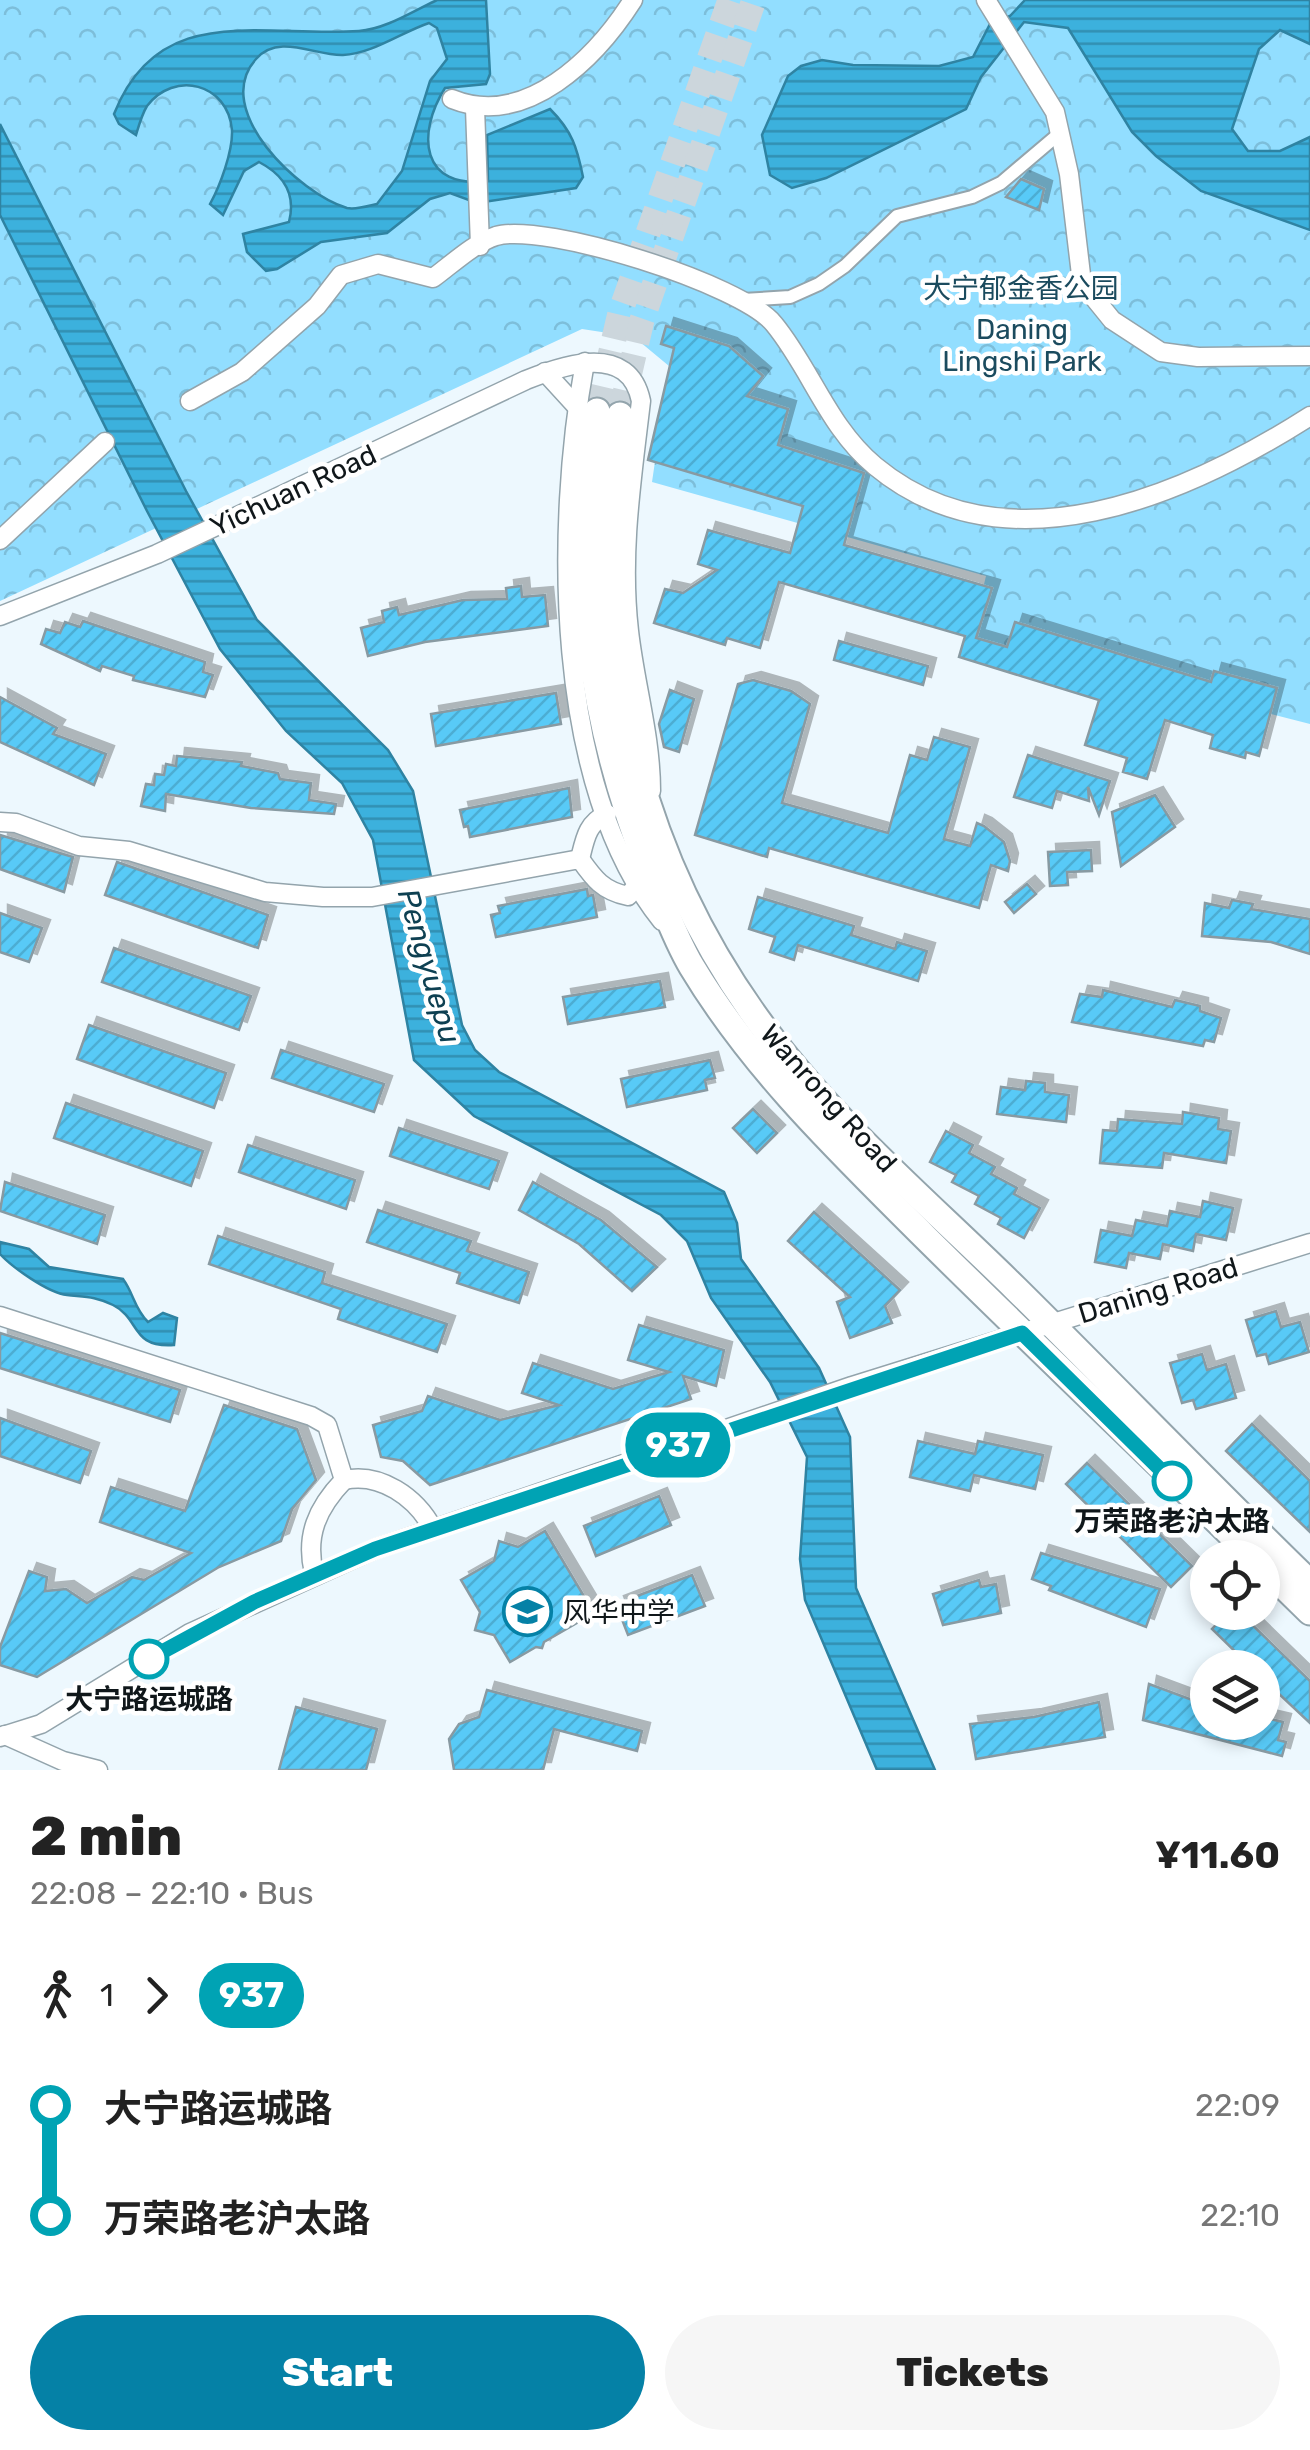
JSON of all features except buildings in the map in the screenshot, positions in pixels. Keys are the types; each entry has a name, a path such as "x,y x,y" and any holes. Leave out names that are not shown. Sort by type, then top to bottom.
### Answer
{"main road":[{"name":"Wanrong Road","path":"598,411 608,505 610,630 618,690 651,813 698,924 770,1036 820,1096 1310,1583"},
{"name":"Wanrong Road","path":"598,411 586,504 584,567 597,694 629,819 676,937 751,1053 802,1113 1236,1540"},
{"path":"1280,1583 1310,1612"}],"street":[{"path":"452,99 475,108 524,100 568,76 602,44 633,0"},
{"path":"988,2 1055,112 1082,283 1112,320 1161,352 1198,357 1310,356"},
{"path":"475,108 480,246"},
{"path":"740,300 790,298 819,284 845,266 897,216 972,197 1001,183 1060,133"},
{"path":"190,400 242,372 316,306 341,275 378,264 433,278 497,236 550,240 631,256 719,286 772,320 835,423 874,465 933,505 1010,522 1080,515 1143,499 1266,444 1310,416"},
{"path":"651,813 651,749 631,643 626,567 627,506 641,400 630,373 618,366 585,362 598,411 566,502 569,632 581,713 607,814 635,888 676,937"},
{"name":"Yichuan Road","path":"0,616 156,554 545,372 585,362"},
{"path":"545,372 598,411"},
{"path":"0,540 106,442"},
{"path":"580,859 588,830 607,814"},
{"path":"0,822 79,846 129,851 265,892 372,897 580,859"},
{"path":"580,859 596,882 612,892 628,896 635,888"},
{"name":"Daning Road","path":"2,1735 56,1716 190,1633 314,1574 432,1529 852,1386 1310,1243"},
{"path":"0,1316 311,1416 327,1425 344,1480"},
{"path":"314,1574 309,1538 320,1513 344,1480 362,1476 411,1498 432,1529"},
{"path":"2,1735 63,1761 98,1770"}],"green space":[{"name":"Daning Lingshi Park","path":"0,0 1310,0 1310,724 971,638 986,576 652,482 669,366 634,337 582,329 0,601"}],"water":[{"path":"437,0 486,0 490,74 486,84 445,88 430,123 428,140 437,168 449,177 488,181 487,135 550,109 569,132 576,148 583,177 576,188 477,203 450,193 430,199 387,233 321,242 277,269 266,271 247,252 243,234 289,222 289,195 275,173 259,162 244,171 223,215 210,204 232,138 228,114 221,101 198,87 171,88 147,106 136,135 119,124 114,114 133,78 158,54 186,39 251,30 369,30","holes":["429,23 437,28 447,59 430,81 402,171 377,204 347,208 328,200 285,168 252,125 244,102 245,79 265,51 286,47 354,54"]},
{"path":"1025,0 1310,0 1310,44 1280,30 1259,49 1232,129 1248,151 1280,151 1310,137 1310,230 1201,191 1132,132 1068,28 1024,22 981,77 966,109 826,178 792,188 770,175 762,135 788,76 801,66 822,60 853,65 939,66 973,57 990,24 1010,16"},
{"name":"Pengyuepu","path":"0,124 186,491 257,620 388,750 413,791 462,1025 475,1050 499,1072 724,1192 737,1223 741,1259 819,1368 850,1437 856,1588 935,1770 877,1770 805,1600 800,1559 807,1457 770,1382 711,1298 687,1241 661,1215 474,1116 414,1060 373,840 342,783 286,731 220,649 147,511 0,215"},
{"path":"0,1242 29,1249 49,1267 123,1279 148,1322 163,1313 177,1318 174,1345 150,1342 122,1311 107,1302 59,1293 41,1285 0,1254"}],"tunnel":[{"path":"597,411 620,313 730,0"},
{"path":"620,415 642,320 754,0"}],"bus line":[{"name":"937","path":"149,1659 190,1633 308,1576 375,1549 852,1386 1022,1333 1172,1481"}],"place":[{"name":"万荣路老沪太路","path":"1172,1481"},
{"name":"风华中学","path":"528,1612"},
{"name":"大宁路运城路","path":"149,1659"}],"park label":[{"name":"大宁郁金香公园","path":"1021,288"}]}
